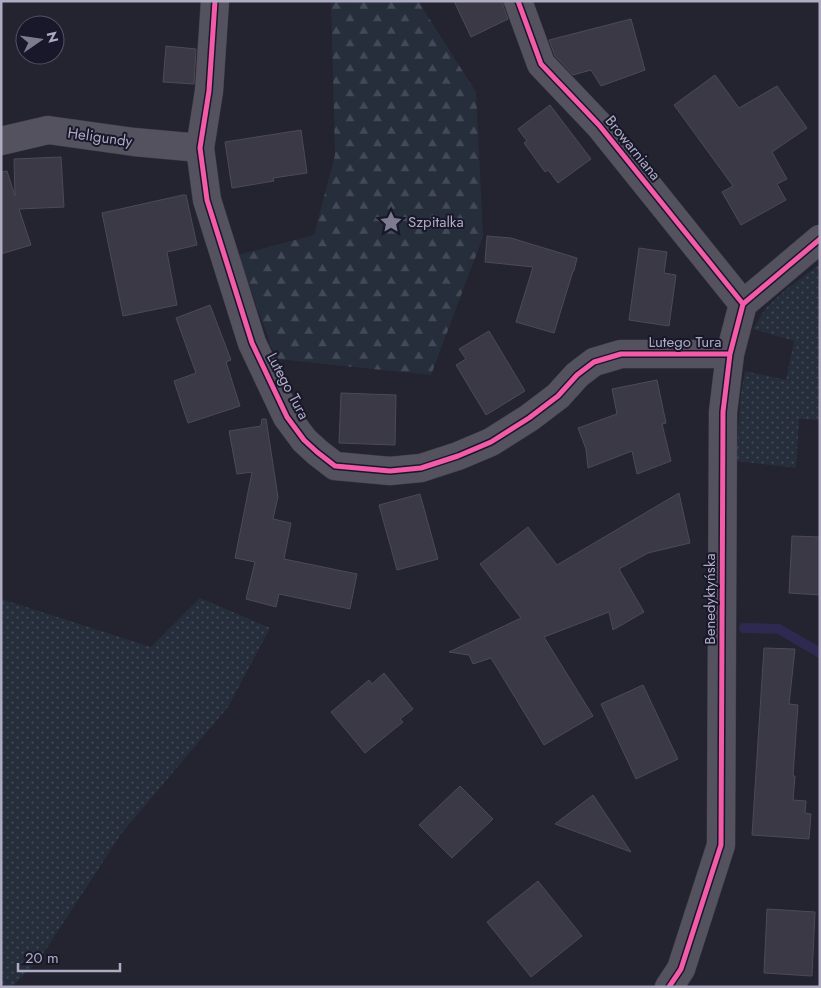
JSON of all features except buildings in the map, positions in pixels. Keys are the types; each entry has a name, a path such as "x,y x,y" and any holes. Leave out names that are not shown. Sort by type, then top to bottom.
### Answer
{"street":[{"name":"Lutego Tura","path":"215,1 209,91 200,148 207,200 252,344 287,417 304,440 335,466 390,471 421,468 458,456 491,442 529,418 558,396 577,375 594,362 621,354 730,354"},
{"name":"Browarniana","path":"518,1 541,64 598,125 743,304"},
{"name":"Heligundy","path":"1,142 48,130 134,142 200,148"},
{"path":"743,304 820,239"},
{"name":"Benedyktyńska","path":"669,987 681,969 720,845 724,412 730,354 743,304"}],"green space":[{"path":"331,1 418,1 476,92 483,237 431,375 276,359 238,255 314,235 335,155"},
{"path":"820,264 820,420 799,419 796,468 736,461 741,393 745,371 786,380 794,341 753,329 765,309 784,291"},
{"path":"200,598 270,628 228,707 121,834 39,960 12,987 1,987 1,599 151,647"}],"waterway":[{"path":"744,628 779,629 820,653"}],"cycle path":[{"path":"215,1 209,91 200,148 207,200 252,343 287,417 304,440 335,466 390,471 421,468 458,456 491,442 529,418 558,396 577,375 594,362 621,354 730,354"},
{"path":"518,1 541,64 599,125 743,304"},
{"path":"669,987 681,969 721,845 723,412 730,354 743,304 820,239"}],"place":[{"name":"Szpitalka","path":"391,222"}]}
